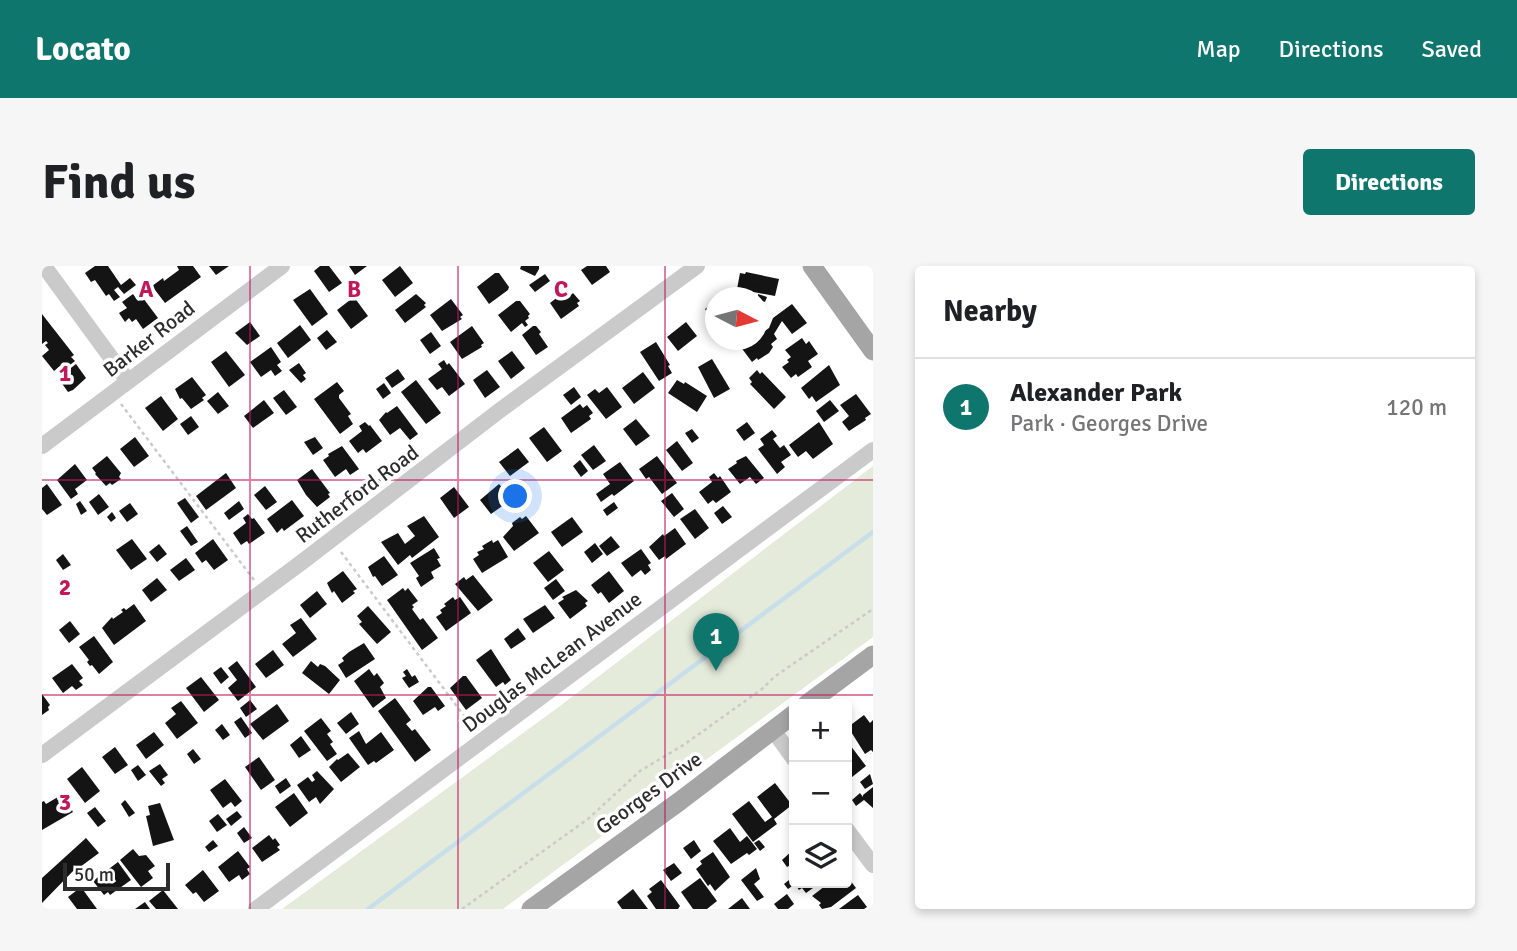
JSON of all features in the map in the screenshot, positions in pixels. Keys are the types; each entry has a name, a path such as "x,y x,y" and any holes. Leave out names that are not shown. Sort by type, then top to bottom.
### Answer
{"main road":[{"path":"812,266 873,351"},
{"path":"814,699 873,655"},
{"name":"Georges Drive","path":"531,909 789,718"}],"street":[{"path":"44,266 128,381"},
{"name":"Barker Road","path":"42,446 282,266"},
{"name":"Rutherford Road","path":"42,755 499,411 697,266"},
{"name":"Douglas McLean Avenue","path":"256,909 873,450"},
{"path":"773,730 789,752"},
{"path":"852,837 873,865"}],"path":[{"path":"114,393 263,591"},
{"path":"332,539 482,740"},
{"path":"462,909 588,819 640,771 685,744 762,689 774,677 873,609"}],"green space":[{"path":"873,466 873,637 503,909 282,909 560,706"}],"building":[{"path":"95,266 108,266 121,285 130,278 136,285 124,294 118,287 114,290 120,297 114,301 109,294 106,296 95,280 91,282 85,273"},
{"path":"177,266 193,266 201,277 165,303 152,286 179,270"},
{"path":"209,266 229,266 216,275"},
{"path":"320,266 329,266 342,283 329,292 314,271"},
{"path":"349,266 367,266 355,275"},
{"path":"400,266 413,283 395,297 382,280"},
{"path":"521,266 539,266 539,269 535,276 520,269"},
{"path":"587,266 606,266 610,272 592,285 581,270"},
{"path":"746,272 779,279 775,296 768,295 768,287 737,287 740,273"},
{"path":"495,273 499,273 509,287 489,304 477,287"},
{"path":"545,274 550,281 535,292 529,285"},
{"path":"310,289 328,314 312,326 293,300"},
{"path":"567,290 580,301 577,303 579,306 561,319 550,303"},
{"path":"133,294 138,301 143,298 158,318 143,329 136,319 132,322 129,318 125,322 119,313 127,308 122,302"},
{"path":"416,294 426,303 426,307 405,323 395,310"},
{"path":"354,297 368,316 351,329 337,310"},
{"path":"451,299 463,315 460,317 462,319 442,331 430,315"},
{"path":"516,301 520,301 530,314 525,321 528,325 525,327 522,323 511,332 498,315"},
{"path":"792,304 807,323 792,334 782,321 774,334 777,339 771,344 773,347 769,353 752,362 743,350 768,350 768,329 773,318"},
{"path":"42,314 74,355 71,357 75,361 66,368 63,364 54,371 42,356 49,350 45,345 48,343 46,341 42,344"},
{"path":"250,322 260,336 247,345 235,333"},
{"path":"686,322 697,336 678,351 667,337"},
{"path":"300,325 311,340 288,358 277,343"},
{"path":"472,326 484,343 462,359 450,342"},
{"path":"533,326 541,332 539,334 548,347 536,355 522,335"},
{"path":"327,330 337,342 326,350 317,338"},
{"path":"431,332 441,346 430,354 420,340"},
{"path":"802,338 806,344 809,341 818,354 808,361 812,367 798,377 796,374 791,378 782,367 791,357 785,350"},
{"path":"656,342 672,373 659,381 640,352"},
{"path":"271,347 281,362 277,365 282,371 275,376 271,370 261,377 250,362"},
{"path":"226,351 245,375 229,387 211,362"},
{"path":"512,351 525,368 511,379 498,361"},
{"path":"712,359 730,389 714,398 698,367"},
{"path":"444,360 465,384 449,396 442,387 437,390 428,379 442,369 438,364"},
{"path":"299,363 306,373 303,375 306,379 301,383 289,370"},
{"path":"76,364 86,378 68,392 58,378"},
{"path":"829,365 840,385 816,402 812,396 809,399 801,388"},
{"path":"398,369 405,379 392,388 385,378"},
{"path":"487,370 500,387 485,398 473,380"},
{"path":"757,370 786,397 774,409 750,384 752,382 749,378"},
{"path":"643,372 655,388 634,404 622,388"},
{"path":"192,377 206,395 202,398 204,400 191,409 180,399 175,389"},
{"path":"416,380 441,413 426,424 401,392"},
{"path":"677,380 707,396 697,412 668,393"},
{"path":"337,382 344,391 339,398 351,414 348,416 353,424 340,434 314,399"},
{"path":"384,383 391,393 383,399 376,389"},
{"path":"574,387 581,397 571,405 563,395"},
{"path":"607,387 622,407 606,419 587,395 595,389 599,393"},
{"path":"284,390 297,407 286,415 273,398"},
{"path":"218,392 229,406 218,414 207,401"},
{"path":"856,394 871,414 849,431 842,422 849,416 840,405"},
{"path":"161,396 178,419 163,431 145,408"},
{"path":"264,400 274,413 253,428 244,416"},
{"path":"830,400 839,411 824,422 816,411"},
{"path":"580,404 583,408 587,405 593,413 589,416 591,419 571,433 561,418"},
{"path":"397,406 418,434 410,440 400,428 390,435 379,420"},
{"path":"191,416 199,427 188,435 180,424"},
{"path":"636,419 650,436 636,446 623,429"},
{"path":"365,422 382,441 366,453 363,449 358,453 349,441 362,431 359,426"},
{"path":"747,422 755,433 744,441 736,430"},
{"path":"819,422 833,444 813,459 806,451 798,457 789,445"},
{"path":"544,427 562,451 547,462 529,438"},
{"path":"692,429 699,438 692,443 685,433"},
{"path":"772,430 777,436 773,439 780,448 784,445 791,455 781,462 785,467 777,474 758,449 764,445 760,439"},
{"path":"135,437 149,456 134,467 120,449"},
{"path":"315,437 323,448 313,455 304,442"},
{"path":"677,441 693,463 682,471 666,450"},
{"path":"594,445 606,461 593,470 581,455"},
{"path":"342,446 359,469 350,475 346,469 335,477 323,460"},
{"path":"518,448 529,462 510,476 499,462"},
{"path":"107,456 121,473 121,479 106,486 92,468"},
{"path":"657,456 677,483 662,494 639,469"},
{"path":"746,456 764,478 756,484 750,477 740,484 728,469"},
{"path":"580,460 588,471 581,477 573,466"},
{"path":"620,462 634,481 601,502 596,494 610,484 603,474"},
{"path":"75,464 87,480 75,489 78,494 71,499 57,480"},
{"path":"312,469 330,493 330,497 317,507 297,480"},
{"path":"226,473 236,488 206,510 196,496"},
{"path":"714,473 718,478 720,476 731,492 716,503 713,500 708,504 699,492 712,482 709,477"},
{"path":"47,484 62,505 47,515 42,509 42,488"},
{"path":"499,484 512,499 491,514 480,500"},
{"path":"265,486 277,502 266,510 254,495"},
{"path":"454,487 469,507 454,518 440,498"},
{"path":"672,493 684,509 674,517 661,501"},
{"path":"99,494 109,507 98,515 89,502"},
{"path":"185,498 199,517 191,523 177,503"},
{"path":"292,500 304,516 277,533 267,519"},
{"path":"80,501 87,511 81,515 76,504"},
{"path":"239,501 244,509 229,520 224,513"},
{"path":"614,502 618,508 607,516 603,510"},
{"path":"130,503 138,514 127,522 119,511"},
{"path":"723,506 732,517 722,524 714,513"},
{"path":"695,509 709,528 695,539 680,519"},
{"path":"112,512 116,518 111,522 107,517"},
{"path":"248,514 265,533 249,544 247,541 241,545 233,533 246,523 243,518"},
{"path":"424,516 439,537 412,558 410,555 398,565 381,542 398,533 405,544 415,536 407,526"},
{"path":"526,516 539,533 514,551 503,537 513,526 512,523"},
{"path":"572,517 583,532 562,547 551,532"},
{"path":"187,526 198,542 191,546 180,531"},
{"path":"675,528 686,544 666,559 665,556 659,560 649,547 663,534 664,536"},
{"path":"611,536 620,547 607,556 599,546"},
{"path":"132,539 147,559 131,570 116,550"},
{"path":"213,539 228,560 214,570 206,560 202,563 195,553"},
{"path":"492,540 493,543 498,540 508,557 482,573 473,559 479,555 477,552 484,549 482,546"},
{"path":"595,543 603,554 592,563 584,552"},
{"path":"159,544 167,554 157,562 149,552"},
{"path":"434,548 441,566 431,572 434,578 421,587 416,578 419,576 410,563"},
{"path":"641,549 651,563 648,565 651,570 645,575 641,570 632,577 621,563"},
{"path":"549,551 564,570 548,582 533,563"},
{"path":"63,554 71,565 63,570 56,560"},
{"path":"384,556 398,575 382,586 368,567"},
{"path":"186,558 195,570 179,581 170,570"},
{"path":"343,571 357,589 342,603 327,583"},
{"path":"609,571 624,591 609,603 601,592 598,594 591,585"},
{"path":"473,575 493,600 478,611 455,584 464,577 466,580"},
{"path":"157,578 167,590 151,602 142,590"},
{"path":"556,579 565,591 553,600 544,588"},
{"path":"403,588 405,591 408,588 418,601 412,605 412,609 420,620 423,618 438,638 422,650 387,600"},
{"path":"576,590 588,601 585,603 587,606 570,619 558,603 564,599 562,597"},
{"path":"317,591 327,604 310,618 300,605"},
{"path":"453,597 455,600 460,597 471,613 446,631 436,617 442,613 440,610 446,606 444,604"},
{"path":"134,604 146,621 114,645 102,628 112,617 113,619 123,612 121,610"},
{"path":"545,605 555,618 533,633 523,619"},
{"path":"368,606 391,632 377,644 359,624 362,622 357,616"},
{"path":"301,618 317,639 293,657 282,644 296,633 290,625"},
{"path":"70,621 80,634 69,643 59,630"},
{"path":"518,628 526,639 511,649 504,639"},
{"path":"94,636 113,662 99,674 87,662 89,660 79,647"},
{"path":"364,643 375,659 346,678 338,665 349,652"},
{"path":"491,649 511,680 505,685 503,682 496,687 476,660"},
{"path":"273,650 284,665 266,678 255,664"},
{"path":"237,661 256,687 238,701 228,688 237,680 228,668"},
{"path":"311,661 318,667 320,664 325,666 340,680 329,694 302,673"},
{"path":"72,664 83,678 79,681 83,685 76,690 72,686 63,693 52,678"},
{"path":"221,667 229,677 221,684 213,673"},
{"path":"369,669 374,676 377,673 384,683 380,687 386,698 373,708 354,681"},
{"path":"407,669 419,682 409,688 402,678 406,676 403,672"},
{"path":"466,676 482,698 466,710 450,688"},
{"path":"201,677 219,700 204,712 186,688"},
{"path":"431,687 445,706 438,711 435,707 423,715 413,701"},
{"path":"42,694 50,705 49,710 42,715"},
{"path":"395,698 411,720 406,724 412,731 415,729 431,750 415,762 378,711"},
{"path":"250,700 257,709 246,717 240,708"},
{"path":"181,701 198,723 177,739 165,723 176,714 171,708"},
{"path":"277,704 289,721 263,740 250,724"},
{"path":"351,712 359,724 346,734 337,723"},
{"path":"864,715 870,723 873,720 873,752 871,750 865,754 852,733 852,724"},
{"path":"241,717 252,733 245,738 234,722"},
{"path":"321,718 331,731 327,734 337,754 327,761 304,731"},
{"path":"222,724 230,735 223,740 215,730"},
{"path":"359,731 366,744 381,732 394,750 376,763 374,761 368,765 349,738"},
{"path":"154,732 164,745 146,759 136,745"},
{"path":"301,736 311,750 299,758 290,745"},
{"path":"115,747 128,765 115,774 102,757"},
{"path":"852,748 866,766 852,777"},
{"path":"193,749 201,759 194,764 187,754"},
{"path":"348,753 360,767 341,782 329,767"},
{"path":"259,757 275,780 261,790 245,767"},
{"path":"160,764 168,775 162,779 165,783 161,786 149,771"},
{"path":"138,765 146,775 138,781 131,770"},
{"path":"82,767 100,791 85,803 67,779"},
{"path":"317,771 334,789 320,804 316,797 309,802 297,785 308,777 312,782 315,780 312,775"},
{"path":"870,774 873,784 865,789 860,782"},
{"path":"286,778 291,786 280,794 275,786"},
{"path":"225,779 242,801 235,807 231,802 223,808 210,790"},
{"path":"775,783 789,801 789,807 774,819 777,824 753,842 732,814 749,801 765,822 772,817 757,797"},
{"path":"873,787 873,808 864,800 856,806 852,800 860,793 863,795"},
{"path":"294,793 308,813 290,827 275,807"},
{"path":"63,794 73,812 42,830 42,802 46,804"},
{"path":"125,800 135,813 129,817 121,804"},
{"path":"160,803 174,840 153,846 146,816 150,815 148,806"},
{"path":"95,807 106,821 98,827 87,813"},
{"path":"237,811 242,817 231,826 226,819"},
{"path":"218,814 227,825 217,832 209,821"},
{"path":"244,827 252,838 244,843 237,833"},
{"path":"730,828 740,842 747,836 757,849 731,864 713,841"},
{"path":"269,835 273,840 275,838 280,850 262,862 252,848"},
{"path":"86,838 99,853 75,869 42,903 42,878"},
{"path":"213,840 218,846 209,852 205,847"},
{"path":"694,840 701,851 691,859 683,848"},
{"path":"759,840 765,847 760,851 754,843"},
{"path":"133,849 139,856 146,855 155,866 148,871 153,878 141,887 120,860"},
{"path":"238,851 250,867 247,869 250,874 242,880 239,875 229,882 218,867"},
{"path":"713,852 730,877 715,891 696,869 702,864 700,861"},
{"path":"789,854 789,866 787,867 782,860"},
{"path":"118,862 131,880 110,895 108,892 104,895 93,881"},
{"path":"674,863 682,873 671,881 663,870"},
{"path":"756,868 760,879 754,884 764,897 757,901 741,880"},
{"path":"203,870 219,891 204,902 196,892 193,894 185,885"},
{"path":"700,878 717,901 707,909 693,909 681,892"},
{"path":"661,880 680,906 678,909 656,909 647,896 652,892 649,889"},
{"path":"852,883 856,888 831,907 822,909 819,905 821,903 812,896 822,888 852,888"},
{"path":"81,887 97,909 77,909 68,897"},
{"path":"633,889 648,909 622,909 617,902"},
{"path":"163,890 178,909 156,909 149,901"},
{"path":"787,894 794,904 788,909 778,909 774,904"},
{"path":"858,895 867,907 839,909"},
{"path":"742,898 750,909 728,909"},
{"path":"145,902 150,909 135,909"}],"waterway":[{"path":"368,909 873,532"}],"place":[{"name":"Alexander Park","path":"716,671"}]}
